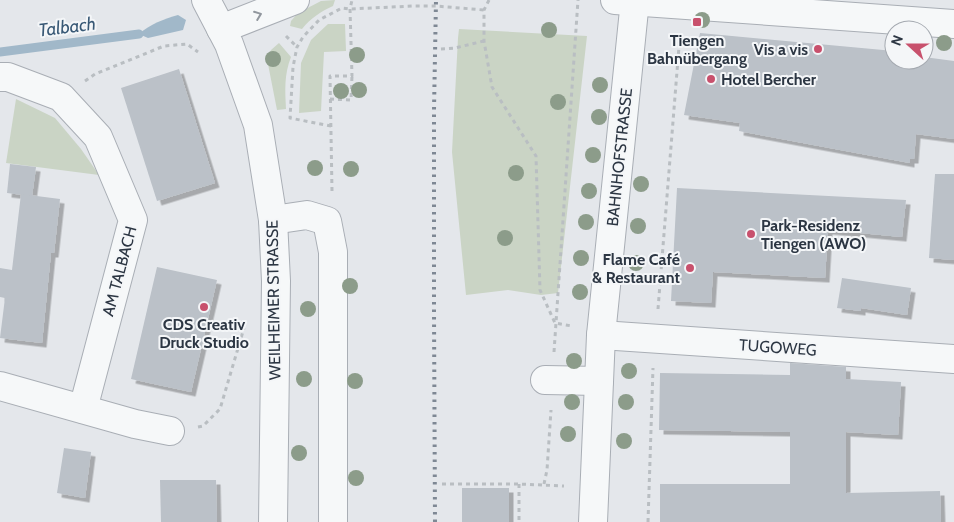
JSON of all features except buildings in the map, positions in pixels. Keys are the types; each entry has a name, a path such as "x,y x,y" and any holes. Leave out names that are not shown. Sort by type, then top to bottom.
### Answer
{"street":[{"name":"WEILHEIMER STRASSE","path":"206,0 229,44 258,125 273,220 276,281 273,522"},
{"path":"221,30 295,0"},
{"path":"628,0 954,24"},
{"name":"BAHNHOFSTRASSE","path":"593,522 601,334 628,0"},
{"name":"AM TALBACH","path":"0,77 8,77 62,97 98,137 133,220 83,409"},
{"path":"273,220 307,214 327,221 333,252 333,522"},
{"name":"TUGOWEG","path":"601,334 954,359"},
{"path":"549,380 599,381"},
{"path":"0,386 135,424 170,431"}],"path":[{"path":"330,99 351,100 350,9 352,0"},
{"path":"489,0 484,10 484,41 492,87 536,156 540,290 556,323"},
{"path":"544,484 547,470 549,380 556,323 578,0"},
{"path":"331,126 290,118 293,67 297,47 302,38 319,20 342,8 436,6 484,10"},
{"path":"648,522 652,375 681,26"},
{"path":"282,32 297,47"},
{"path":"441,49 484,41"},
{"path":"62,97 95,74 164,46 186,44 205,56"},
{"path":"332,191 330,76 352,76"},
{"path":"170,431 203,426 220,410 247,320"},
{"path":"556,323 601,334"},
{"path":"442,484 544,484 594,488"},
{"path":"519,484 519,522"}],"green space":[{"path":"335,0 333,6 316,16 302,29 290,26 291,21 298,13 321,1"},
{"path":"328,24 345,24 346,51 324,52 321,111 299,113 301,63 311,40"},
{"path":"459,29 587,36 558,293 541,295 508,290 466,295 452,152"},
{"path":"279,43 291,57 286,76 286,109 277,110 267,59 271,50"},
{"path":"16,99 55,118 81,149 99,175 6,163"}],"water":[{"path":"178,15 186,20 183,30 148,38 139,34 157,22"}],"waterway":[{"name":"Talbach","path":"0,52 139,34"}],"railway":[{"path":"435,522 434,110 436,0"}],"place":[{"name":"Tiengen Bahnübergang","path":"697,22"},
{"name":"Vis a vis","path":"818,49"},
{"name":"Hotel Bercher","path":"711,79"},
{"name":"Park-Residenz Tiengen (AWO)","path":"751,234"},
{"name":"Flame Café & Restaurant","path":"690,268"},
{"name":"CDS Creativ Druck Studio","path":"204,307"}]}
